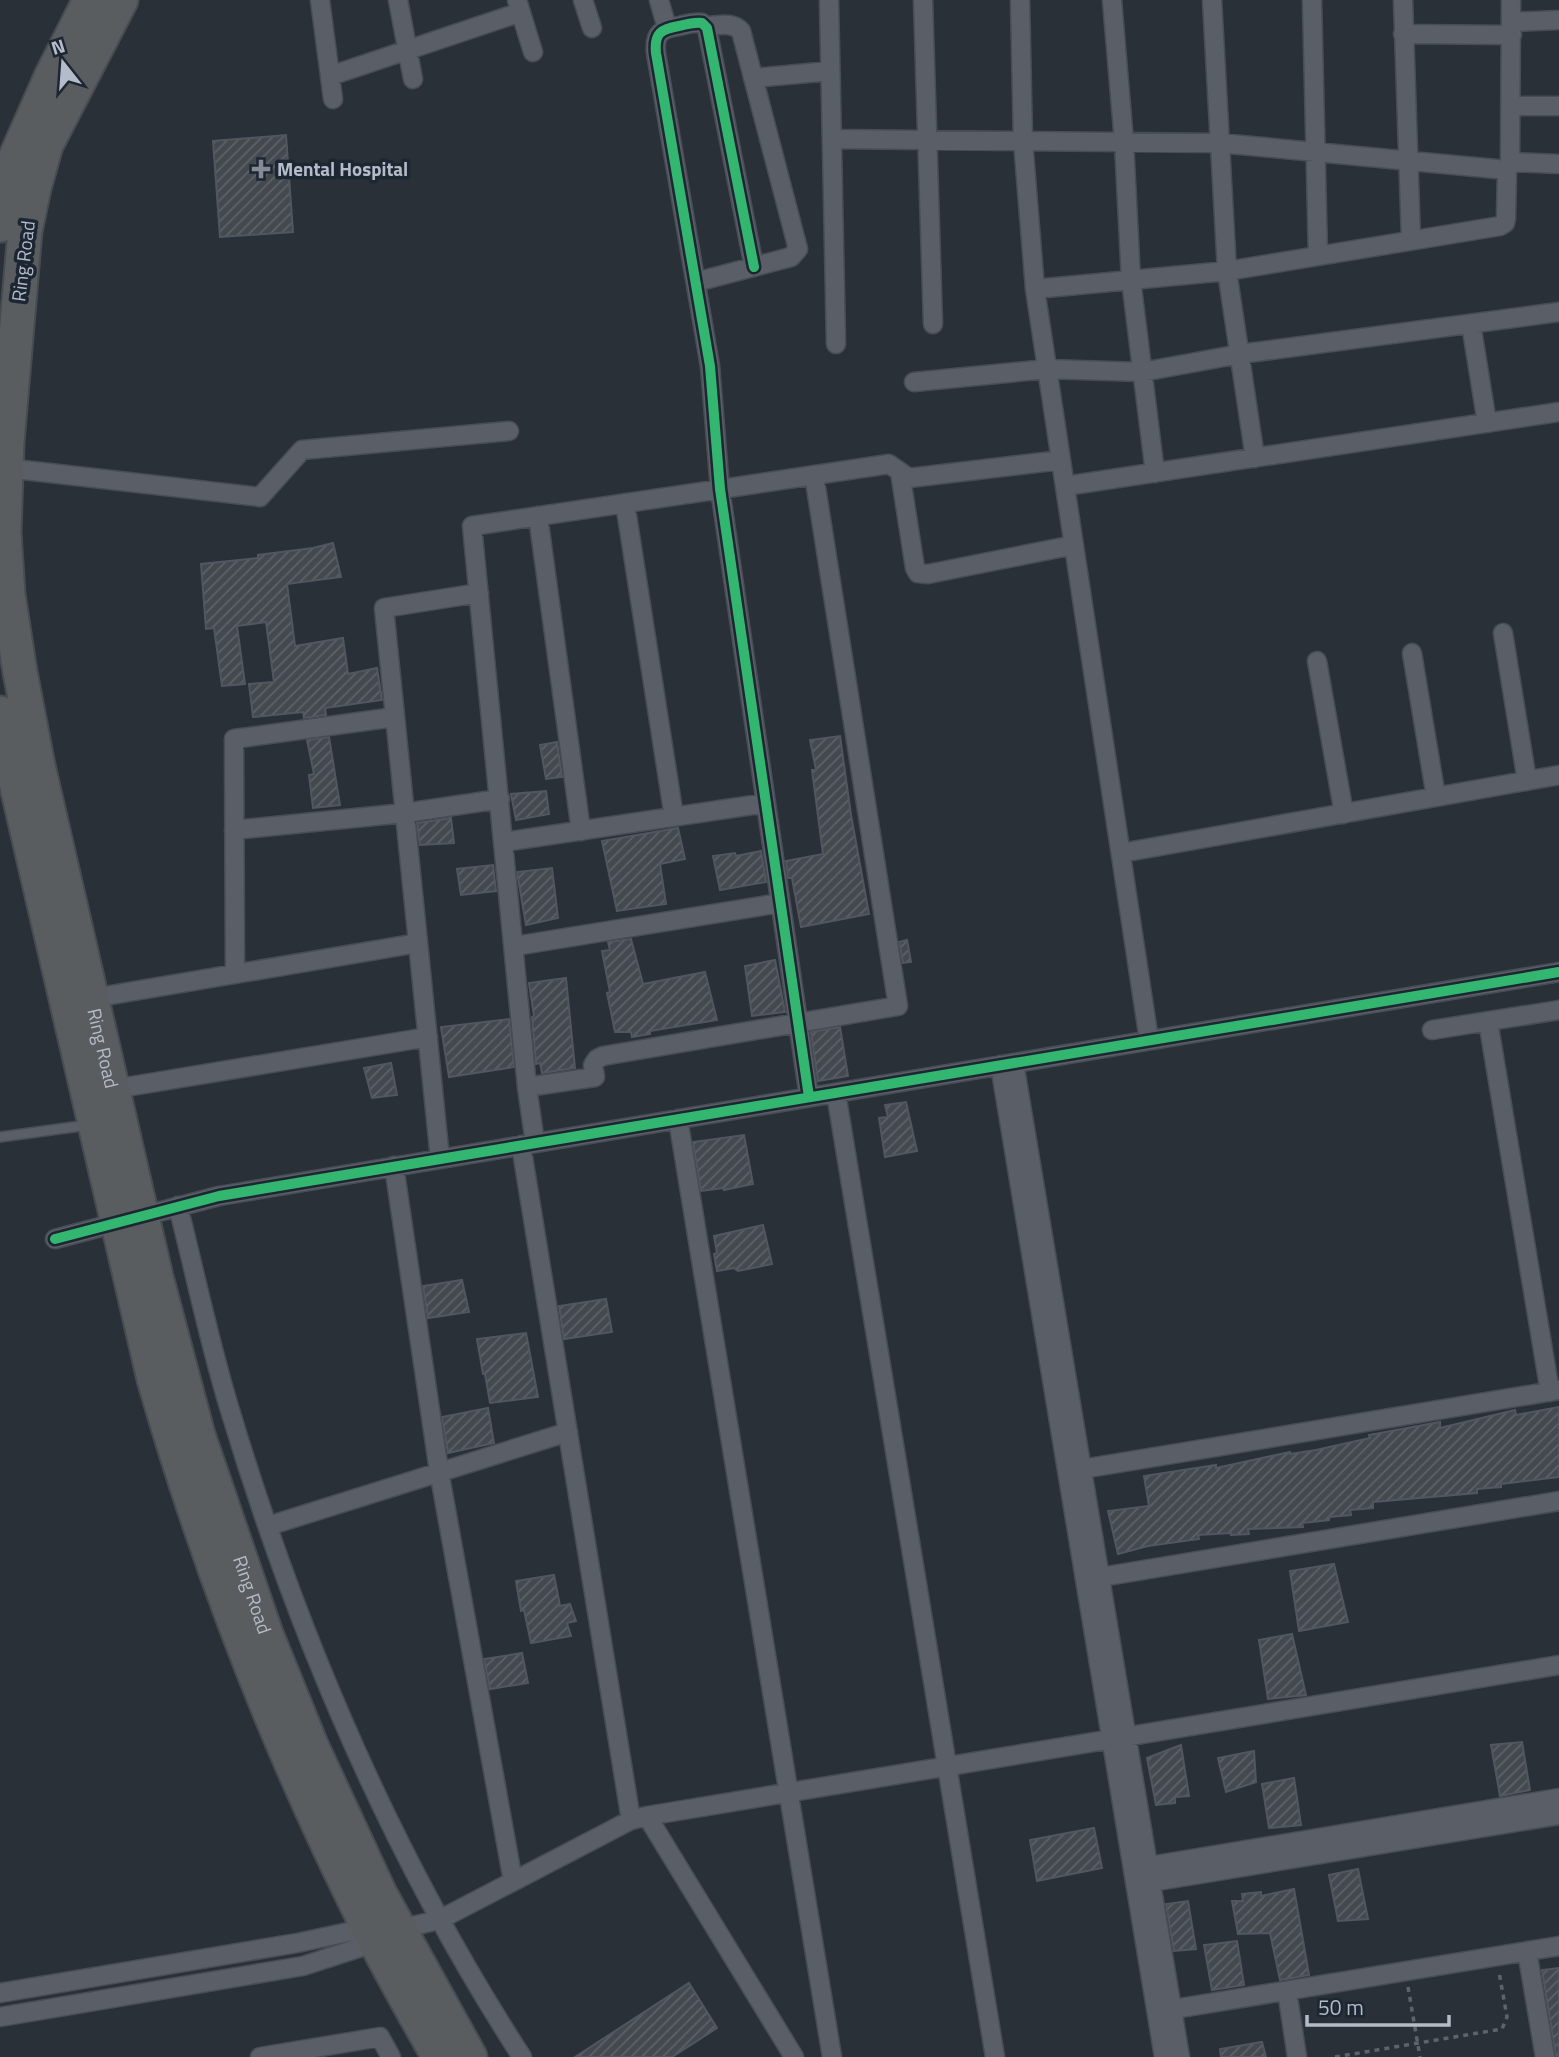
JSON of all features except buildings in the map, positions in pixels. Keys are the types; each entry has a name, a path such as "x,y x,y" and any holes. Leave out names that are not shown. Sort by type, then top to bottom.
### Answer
{"highway":[{"name":"Ring Road","path":"0,225 14,160 52,75 90,0"},
{"name":"Ring Road","path":"121,0 51,135 34,188 25,231 17,310 4,533 8,595 20,672 38,766 114,1089 130,1220"},
{"path":"0,234 34,188"},
{"name":"Ring Road","path":"0,713 94,1124 130,1220 198,1435 266,1634 312,1745 380,1894 381,1933 439,2057"},
{"name":"Ring Road","path":"381,1933 470,2057"}],"street":[{"path":"320,0 333,99"},
{"path":"397,0 413,79"},
{"path":"583,0 592,28"},
{"path":"659,0 667,28"},
{"path":"829,0 836,344"},
{"path":"923,0 933,324"},
{"path":"1020,0 1023,141 1035,289 1149,1040"},
{"path":"1112,0 1124,142 1130,280 1154,473"},
{"path":"1212,0 1227,271 1255,458"},
{"path":"1312,0 1318,256"},
{"path":"1403,0 1411,240"},
{"path":"1035,289 1227,271 1500,226 1505,223 1512,106 1511,0"},
{"path":"330,76 407,52 519,6 533,52"},
{"path":"1403,34 1511,29 1559,20"},
{"path":"695,282 791,257 798,249 741,31 736,26 705,26 696,22 662,30 657,36 656,52 695,282 710,366 720,489 809,1097"},
{"path":"705,26 709,34 754,267"},
{"path":"753,78 830,71"},
{"path":"1512,106 1559,106"},
{"path":"832,139 1220,143 1408,160 1509,166 1559,164"},
{"path":"914,382 1047,369 1142,372 1240,354 1559,312"},
{"path":"1471,324 1487,423"},
{"path":"1065,486 1559,412"},
{"path":"6,468 260,497 302,450 509,431"},
{"path":"794,2057 639,1818 568,1432 528,1144 527,1087 515,946 472,526 889,464 909,478 1061,460"},
{"path":"900,472 915,568 923,575 1074,545"},
{"path":"527,1087 595,1077 593,1065 603,1056 898,1006 814,475"},
{"path":"625,503 674,817"},
{"path":"538,516 581,831"},
{"path":"440,1159 384,608 479,593"},
{"path":"1503,633 1527,781"},
{"path":"1412,653 1436,797"},
{"path":"1317,661 1344,814"},
{"path":"235,974 234,739 395,717"},
{"path":"1121,853 1559,775"},
{"path":"234,830 405,813 500,799"},
{"path":"504,842 766,803"},
{"path":"515,946 780,903"},
{"path":"93,998 418,943"},
{"path":"55,1239 219,1196 1559,972"},
{"path":"1432,1030 1559,1010"},
{"path":"1074,1470 1555,1391 1488,1021"},
{"path":"114,1089 428,1038"},
{"path":"1007,1064 1164,2011 1164,2057"},
{"path":"836,1093 995,2057"},
{"path":"678,1119 832,2057"},
{"path":"394,1166 439,1471 513,1881"},
{"path":"178,1206 229,1406 268,1526 308,1635 364,1766 439,1920 522,2057"},
{"path":"268,1526 568,1432"},
{"path":"1093,1579 1559,1501"},
{"path":"0,1993 297,1942 381,1933 439,1920 639,1818 1559,1665"},
{"path":"1142,1876 1559,1798"},
{"path":"1142,1876 1559,1815"},
{"path":"0,2017 303,1966 381,1933"},
{"path":"1164,2011 1559,1946"},
{"path":"1527,1951 1545,2057"},
{"path":"1287,1991 1297,2057"},
{"path":"1164,2011 1180,2057"},
{"path":"260,2057 380,2037 391,2057"}],"lane":[{"path":"0,1138 94,1124"}],"path":[{"path":"1335,2057 1502,2029 1507,2017 1496,1956"},
{"path":"1406,1971 1420,2057"}],"cycle path":[{"path":"754,267 707,28 702,23 696,23 668,29 658,36 656,53 710,366 720,489 809,1097"},
{"path":"55,1239 219,1196 1559,972"}],"place":[{"name":"Mental Hospital","path":"261,169"}]}
